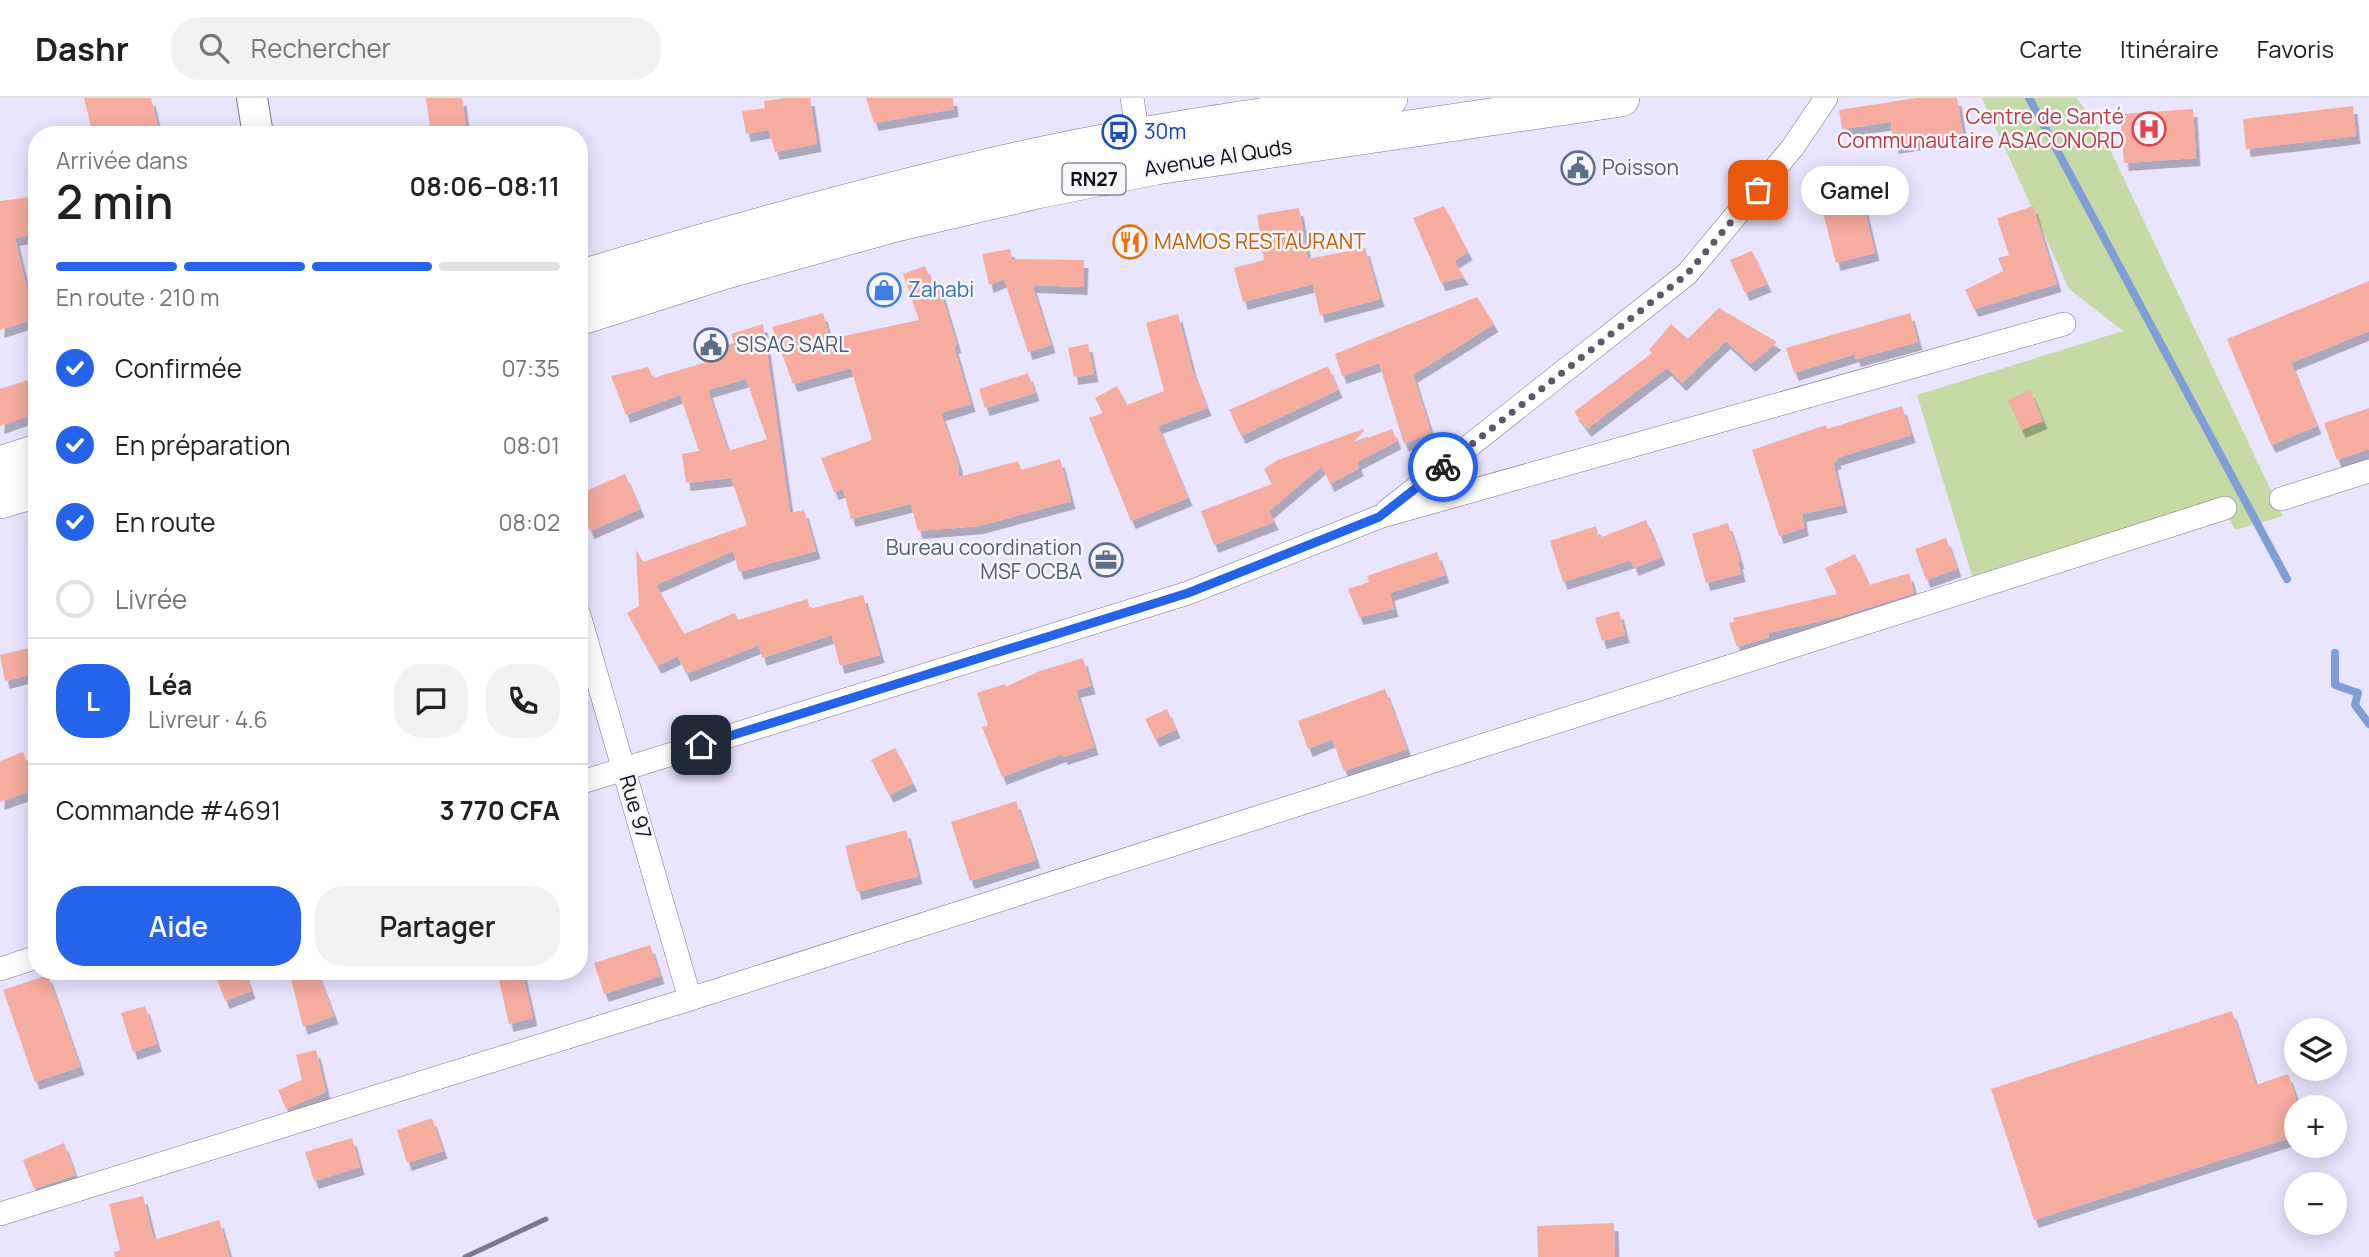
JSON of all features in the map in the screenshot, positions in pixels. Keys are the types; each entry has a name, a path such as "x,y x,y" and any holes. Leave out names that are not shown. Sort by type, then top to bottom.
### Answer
{"main road":[{"name":"Avenue Al Quds","path":"588,276 886,192 1029,158 1138,136 1388,98"},
{"name":"Avenue Al Quds","path":"588,314 723,271 869,230 1038,190 1156,166 1527,105 1621,98"},
{"path":"0,465 28,456"},
{"path":"0,500 28,492"}],"street":[{"path":"252,98 257,126"},
{"path":"1132,98 1138,136"},
{"path":"1379,517 1687,274 1793,147 1826,98"},
{"path":"588,780 1188,593 1379,517 2064,324"},
{"path":"2281,499 2369,471"},
{"path":"0,1214 690,999 2225,508"},
{"name":"Rue 97","path":"588,646 690,999"},
{"path":"0,969 28,960"}],"green space":[{"path":"1982,98 2076,98 2099,126 2283,516 2235,530 2218,499 1972,576 1917,395 2123,331 2069,289"}],"building":[{"path":"84,98 151,98 158,126 91,126"},
{"path":"426,98 462,98 466,126 430,126"},
{"path":"810,98 817,144 775,152 769,130 746,134 742,111 765,108 764,101"},
{"path":"866,98 953,98 954,109 874,123"},
{"path":"1916,98 1957,98 1963,135 1894,146 1891,122 1842,129 1839,110"},
{"path":"2353,106 2356,136 2246,149 2243,119"},
{"path":"2193,109 2196,158 2124,163 2120,114"},
{"path":"1860,191 1875,253 1836,263 1820,201"},
{"path":"28,197 28,236 15,238 28,293 28,321 0,330 0,201"},
{"path":"1444,206 1468,252 1454,261 1464,277 1441,283 1413,218"},
{"path":"2033,206 2057,284 1974,309 1965,290 2003,271 1998,258 2009,255 1997,218"},
{"path":"1299,208 1308,259 1365,248 1380,299 1320,315 1313,284 1243,302 1234,268 1264,260 1257,215"},
{"path":"1010,249 1012,259 1084,260 1083,287 1032,285 1051,345 1028,352 1004,279 989,285 982,254"},
{"path":"1752,251 1767,284 1745,293 1730,260"},
{"path":"925,266 932,284 938,282 971,404 941,413 958,463 959,477 1018,461 1021,470 1060,459 1071,501 979,526 918,531 911,504 851,519 843,489 834,492 821,458 872,440 851,368 793,384 772,327 823,313 830,339 919,320 903,274"},
{"path":"2369,281 2369,331 2291,363 2317,426 2271,445 2227,339"},
{"path":"1477,297 1494,324 1413,375 1431,432 1404,444 1379,363 1342,376 1335,354"},
{"path":"1719,308 1777,342 1751,364 1726,341 1682,383 1667,368 1587,429 1574,412 1652,353 1649,350 1671,324 1688,339"},
{"path":"1910,313 1918,342 1856,359 1855,354 1794,373 1786,348"},
{"path":"1178,314 1192,369 1207,408 1158,426 1188,498 1131,521 1089,418 1103,413 1095,398 1117,386 1127,405 1164,391 1146,323"},
{"path":"763,324 790,513 804,510 816,551 739,572 733,551 656,585 684,634 735,613 738,620 807,599 810,609 863,595 880,655 840,666 832,635 762,658 759,645 686,674 678,656 657,666 627,613 639,606 636,550 643,562 747,525 731,478 686,483 682,454 699,451 680,395 626,415 611,376 648,367 653,378 717,359 714,349 734,343 731,334","holes":["746,379 767,439 728,451 708,390"]},
{"path":"1088,344 1094,374 1074,377 1068,348"},
{"path":"1328,366 1338,390 1241,436 1229,410"},
{"path":"1028,373 1035,393 985,408 979,389"},
{"path":"28,380 28,416 0,426 0,389"},
{"path":"2030,390 2043,421 2021,430 2008,400"},
{"path":"1902,406 1911,435 1836,458 1837,461 1833,462 1843,505 1802,514 1804,528 1779,536 1752,450 1826,425 1827,429"},
{"path":"2369,408 2369,449 2337,460 2324,423"},
{"path":"1363,429 1352,444 1392,429 1397,441 1357,462 1359,468 1330,484 1322,466 1269,511 1274,522 1214,545 1201,511 1272,484 1264,469 1278,460"},
{"path":"625,474 640,509 590,531 588,490"},
{"path":"1646,520 1661,557 1634,568 1631,560 1563,582 1550,541 1596,526 1599,538"},
{"path":"1728,523 1740,561 1741,574 1706,583 1692,534"},
{"path":"1946,538 1957,569 1926,580 1915,549"},
{"path":"1437,552 1445,575 1390,593 1394,609 1359,617 1348,589 1369,582 1367,576"},
{"path":"1855,554 1869,585 1909,573 1914,593 1839,617 1768,633 1769,637 1737,647 1729,623 1734,622 1733,618 1837,594 1825,568"},
{"path":"1619,611 1625,635 1602,641 1595,618"},
{"path":"28,648 28,675 5,681 0,655"},
{"path":"1083,658 1091,686 1076,690 1094,747 1063,757 1062,754 1002,777 982,727 988,725 977,693 1005,684 1006,687 1040,671"},
{"path":"1385,689 1407,749 1344,771 1332,739 1308,749 1298,721"},
{"path":"1167,709 1176,730 1155,739 1145,719"},
{"path":"895,748 913,783 889,795 871,760"},
{"path":"23,752 28,765 28,792 0,802 0,761"},
{"path":"1016,801 1036,860 970,881 951,822"},
{"path":"906,830 918,876 857,892 845,846"},
{"path":"650,945 660,976 604,994 594,963"},
{"path":"33,980 50,980 80,1067 35,1082 3,990"},
{"path":"217,980 247,980 251,991 225,1001"},
{"path":"291,980 320,980 334,1016 303,1027"},
{"path":"499,980 524,980 533,1018 509,1024"},
{"path":"145,1006 157,1044 133,1052 121,1013"},
{"path":"2232,1011 2256,1085 2284,1075 2284,1081 2290,1081 2295,1095 2284,1095 2284,1140 2034,1220 1991,1089"},
{"path":"316,1050 326,1092 286,1109 278,1090 302,1080 296,1055"},
{"path":"432,1118 443,1151 407,1163 397,1130"},
{"path":"352,1138 360,1167 314,1181 305,1152"},
{"path":"64,1143 75,1175 34,1189 23,1160"},
{"path":"143,1196 154,1240 219,1220 230,1257 115,1257 114,1252 120,1250 109,1204"},
{"path":"1614,1223 1615,1257 1538,1257 1537,1226"}],"waterway":[{"path":"2029,98 2287,579"},
{"path":"2335,653 2335,685 2358,693 2355,705 2369,724"}],"railway":[{"path":"465,1257 546,1219"}],"way so far":[{"path":"1443,467 1687,274 1758,190"}],"place":[{"name":"Centre de Santé Communautaire ASACONORD","path":"2149,129"},
{"name":"30m","path":"1119,132"},
{"name":"Poisson","path":"1578,168"},
{"name":"Gamel","path":"1758,190"},
{"name":"MAMOS RESTAURANT","path":"1130,242"},
{"name":"Zahabi","path":"884,290"},
{"name":"SISAG SARL","path":"711,345"},
{"name":"Bureau coordination MSF OCBA","path":"1106,560"}],"route":[{"path":"701,745 1188,593 1379,517 1443,467"}]}
